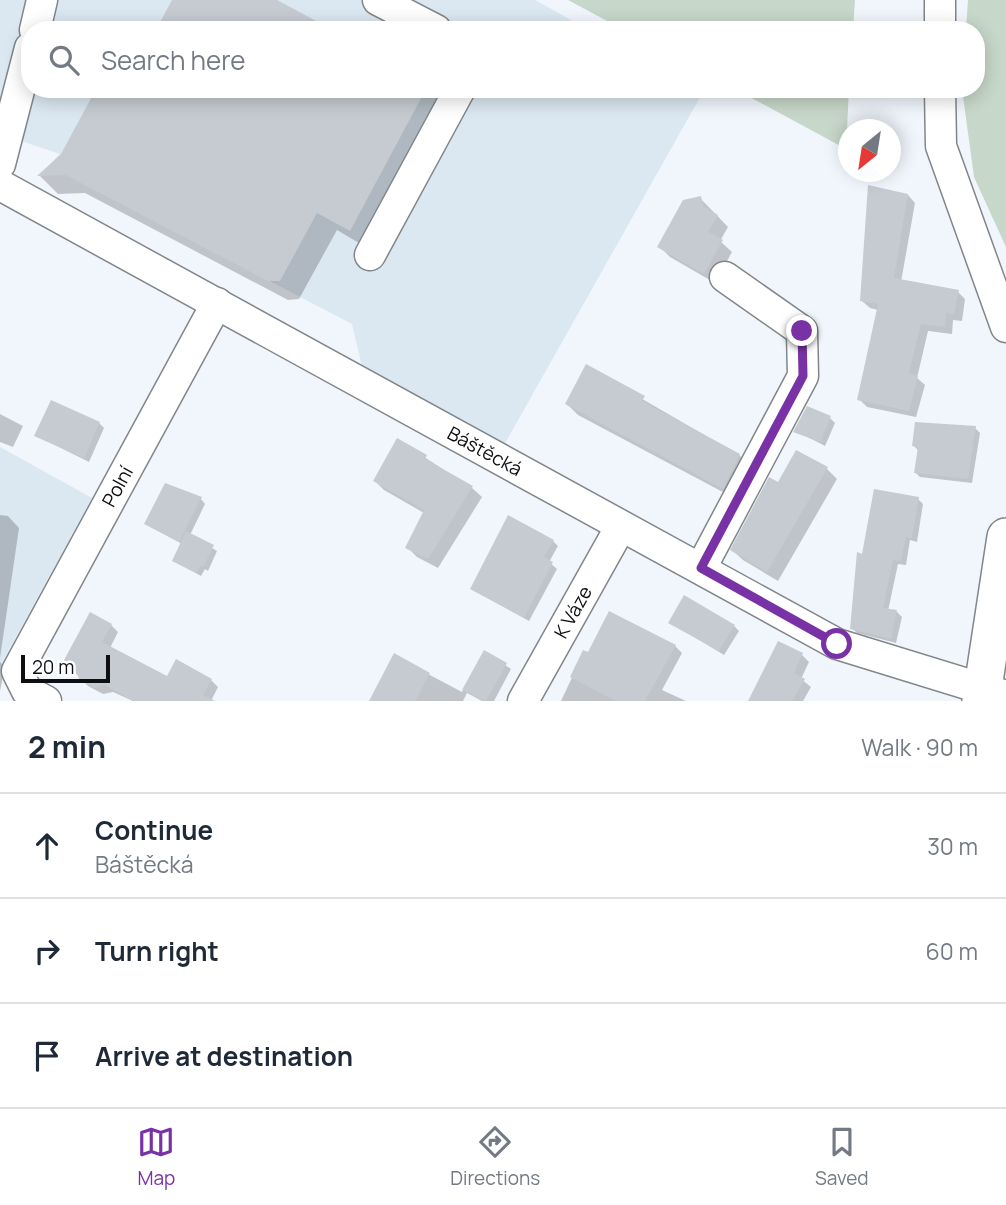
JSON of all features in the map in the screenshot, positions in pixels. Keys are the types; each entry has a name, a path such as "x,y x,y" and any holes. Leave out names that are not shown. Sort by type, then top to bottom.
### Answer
{"main road":[{"path":"990,695 1006,537"}],"street":[{"path":"36,21 42,0"},
{"path":"378,0 419,21"},
{"path":"940,0 940,21"},
{"path":"0,164 21,83"},
{"path":"370,255 455,98"},
{"path":"940,98 941,146 1006,327"},
{"name":"Báštěcká","path":"0,185 837,644 990,695"},
{"path":"701,568 803,376 802,331 725,277"},
{"name":"Polní","path":"46,701 27,691 17,671 217,303"},
{"name":"K Váze","path":"523,701 621,526"}],"shaded area":[{"path":"0,0 535,0 573,21 21,21 21,98 700,98 504,445 362,367 352,324 65,175 55,168 54,160 60,154 0,134"},
{"path":"0,447 92,498 0,666"}],"green space":[{"path":"568,0 855,0 854,21 607,21"},
{"path":"968,0 1006,0 1006,247 974,177 963,98 985,98 985,21 967,21"},
{"path":"752,98 849,98 848,119 838,119 838,145"}],"building":[{"path":"172,0 277,0 316,21 161,21"},
{"path":"91,98 421,98 350,231 317,213 280,281 268,281 65,175 37,176 61,154"},
{"path":"868,185 908,194 894,278 959,290 954,314 946,313 945,327 921,324 909,373 918,376 909,411 857,400 878,304 860,301"},
{"path":"701,196 703,206 718,215 708,232 723,240 704,274 657,247 683,200"},
{"path":"586,364 645,396 642,401 740,454 723,489 565,404"},
{"path":"51,400 100,422 84,458 34,436"},
{"path":"807,406 831,416 820,442 793,432"},
{"path":"915,422 976,426 968,479 914,473 918,447 912,446"},
{"path":"397,438 427,455 425,459 473,486 428,559 405,548 424,510 373,481"},
{"path":"796,450 828,467 767,572 730,550 769,477 778,482"},
{"path":"165,483 202,497 179,542 144,524"},
{"path":"874,489 919,497 912,538 906,537 901,561 893,560 883,608 897,610 891,639 850,629 857,552 862,554"},
{"path":"508,515 554,540 544,557 553,562 524,618 470,589"},
{"path":"186,531 214,545 203,567 200,566 196,573 172,561"},
{"path":"684,595 735,625 719,651 668,623"},
{"path":"609,611 676,645 645,701 616,701 570,677 583,650 588,652"},
{"path":"90,612 112,624 102,642 167,676 176,659 212,679 203,695 215,701 134,701 104,685 95,688 79,679 76,670 63,662"},
{"path":"778,641 803,653 794,673 805,679 792,701 748,701"},
{"path":"484,650 507,663 486,701 462,690"},
{"path":"394,653 430,673 415,701 369,701"}],"route":[{"path":"802,331 803,376 701,568 837,644"}]}
